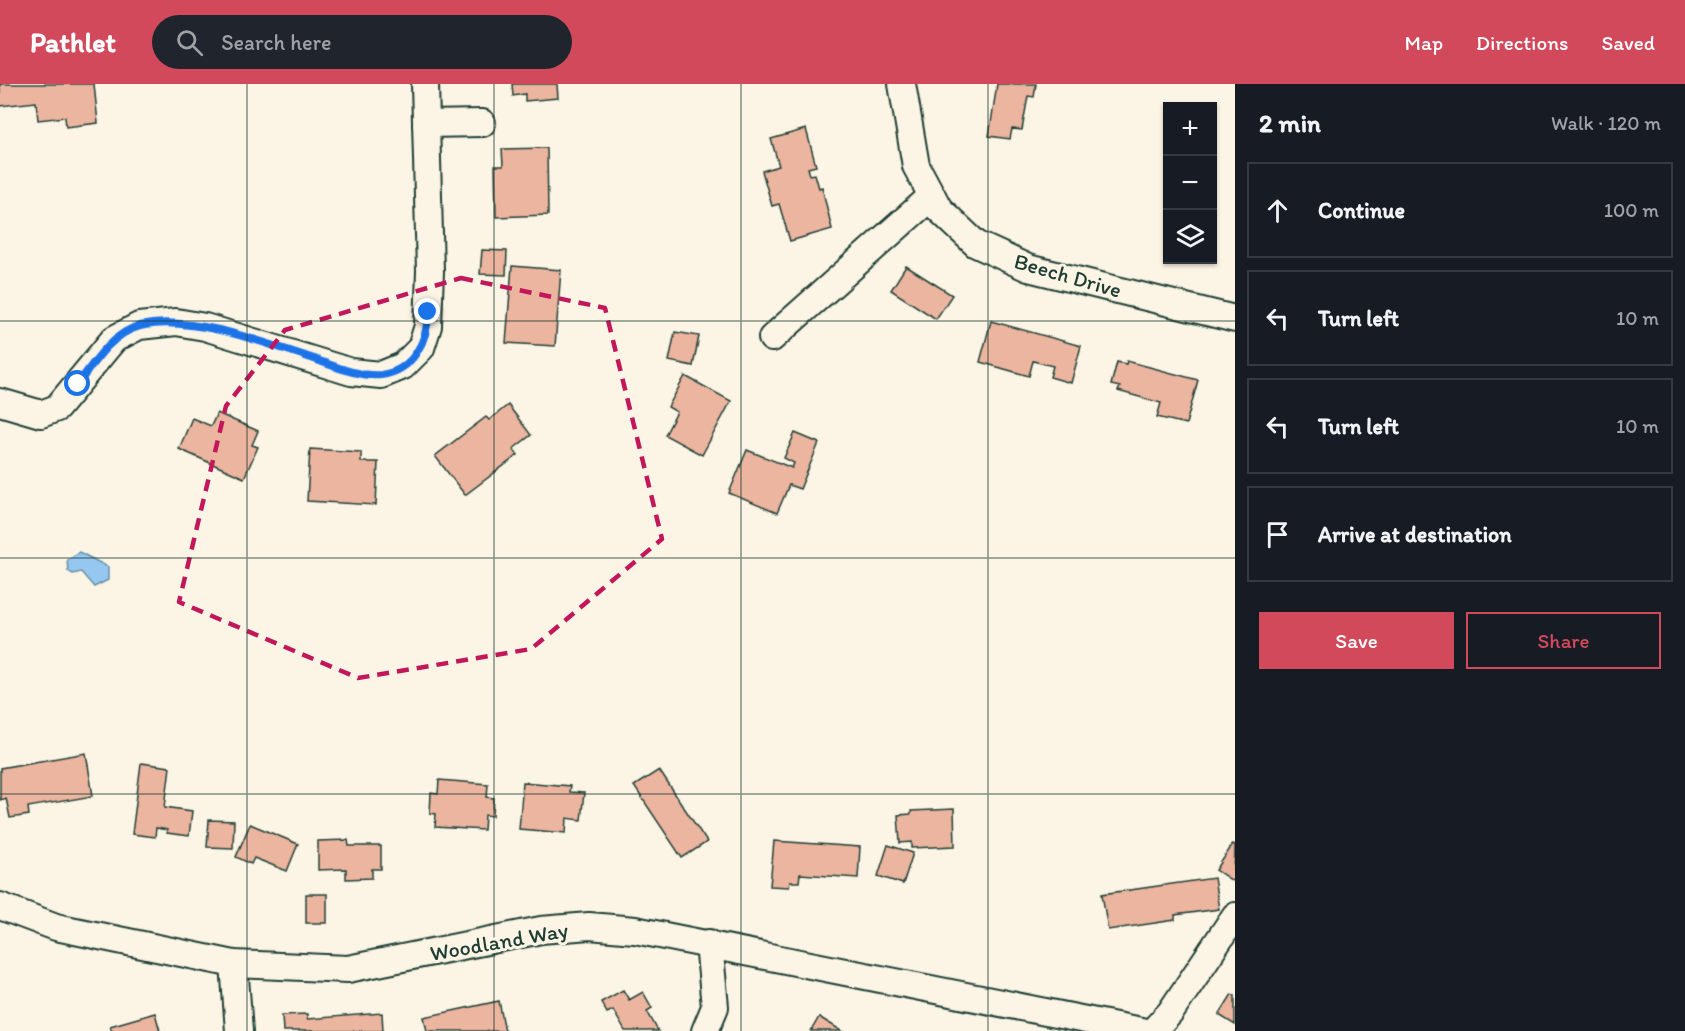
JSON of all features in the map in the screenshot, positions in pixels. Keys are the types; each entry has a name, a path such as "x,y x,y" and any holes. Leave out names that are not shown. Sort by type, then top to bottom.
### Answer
{"street":[{"path":"0,402 41,414 57,408 114,339 139,326 176,322 205,327 351,372 381,375 403,366 422,348 428,326 430,271 425,84"},
{"name":"Beech Drive","path":"903,84 916,166 939,209 976,244 1028,268 1235,319"},
{"path":"426,124 482,123"},
{"path":"772,338 932,196"},
{"name":"Woodland Way","path":"0,906 56,927 234,964 348,969 541,930 589,926 635,930 1141,1031"},
{"path":"1153,1031 1170,1013 1235,916"},
{"path":"705,1031 715,1007 709,943"},
{"path":"234,964 239,1031"}],"highlighted area":[{"path":"461,278 605,308 662,539 531,649 358,678 179,602 226,406 285,330"}],"water":[{"path":"79,552 108,567 108,580 94,587 81,572 73,574 68,571 67,560"}],"building":[{"path":"0,84 94,84 98,123 66,127 65,117 38,120 36,102 0,106"},
{"path":"512,84 557,84 558,98 525,101 525,94 513,96"},
{"path":"997,84 1036,84 1034,97 1028,96 1022,130 1012,129 1010,139 989,136"},
{"path":"806,129 816,166 808,168 810,175 815,174 819,188 822,187 832,229 790,241 779,204 772,206 762,171 779,166 771,139"},
{"path":"547,148 548,215 496,217 495,166 503,166 502,149"},
{"path":"482,250 507,251 506,275 480,274"},
{"path":"512,266 561,270 555,346 506,343"},
{"path":"906,266 952,295 936,319 891,290"},
{"path":"991,321 1081,346 1071,383 1050,377 1053,366 1033,361 1029,376 980,362"},
{"path":"675,332 699,336 693,366 669,361"},
{"path":"1127,361 1198,380 1186,424 1157,417 1161,403 1118,391 1120,387 1111,385 1117,362 1126,364"},
{"path":"685,376 731,401 702,455 665,435 677,412 668,407"},
{"path":"508,405 531,435 513,449 518,455 465,495 435,456 486,417 489,420"},
{"path":"217,413 258,431 252,445 258,447 244,478 179,449 192,418 211,426"},
{"path":"795,433 819,443 800,489 789,485 777,513 729,493 747,450 792,468 794,463 784,458"},
{"path":"310,449 361,452 361,462 378,462 376,505 307,501"},
{"path":"86,753 93,796 28,807 29,815 10,818 6,798 0,800 0,768"},
{"path":"141,763 170,767 165,807 192,811 189,836 167,833 167,830 156,828 155,837 132,834"},
{"path":"659,770 707,842 682,858 634,786"},
{"path":"439,780 488,784 487,797 494,798 493,816 485,815 484,830 435,827 436,814 430,813 431,793 438,794"},
{"path":"523,782 570,786 569,792 584,793 581,820 567,818 566,833 519,829"},
{"path":"954,809 955,846 912,848 912,842 900,843 898,815 911,814 911,811"},
{"path":"209,820 234,821 233,848 207,847"},
{"path":"250,824 298,844 287,871 254,858 251,864 236,857"},
{"path":"348,840 349,846 381,846 381,869 372,869 372,878 346,879 346,869 318,870 318,841"},
{"path":"774,841 860,847 858,878 800,874 799,882 790,882 789,887 770,886"},
{"path":"1233,844 1235,845 1234,882 1216,870"},
{"path":"888,845 913,853 903,884 878,876"},
{"path":"1214,878 1219,909 1175,915 1175,920 1108,930 1102,894"},
{"path":"306,894 327,894 327,923 306,923"},
{"path":"623,990 629,1000 643,992 652,1008 647,1011 658,1031 625,1031 613,1010 607,1013 601,1002"},
{"path":"1232,994 1235,996 1235,1025 1219,1015"},
{"path":"499,1001 505,1031 427,1031 424,1017"},
{"path":"155,1013 160,1031 112,1031 110,1026"},
{"path":"382,1013 383,1031 283,1031 282,1015 307,1014 307,1019"},
{"path":"819,1017 842,1031 811,1031"}],"route":[{"path":"78,384 114,339 139,326 176,322 205,327 309,357 351,372 381,375 403,366 422,348 428,326 428,312"}]}
